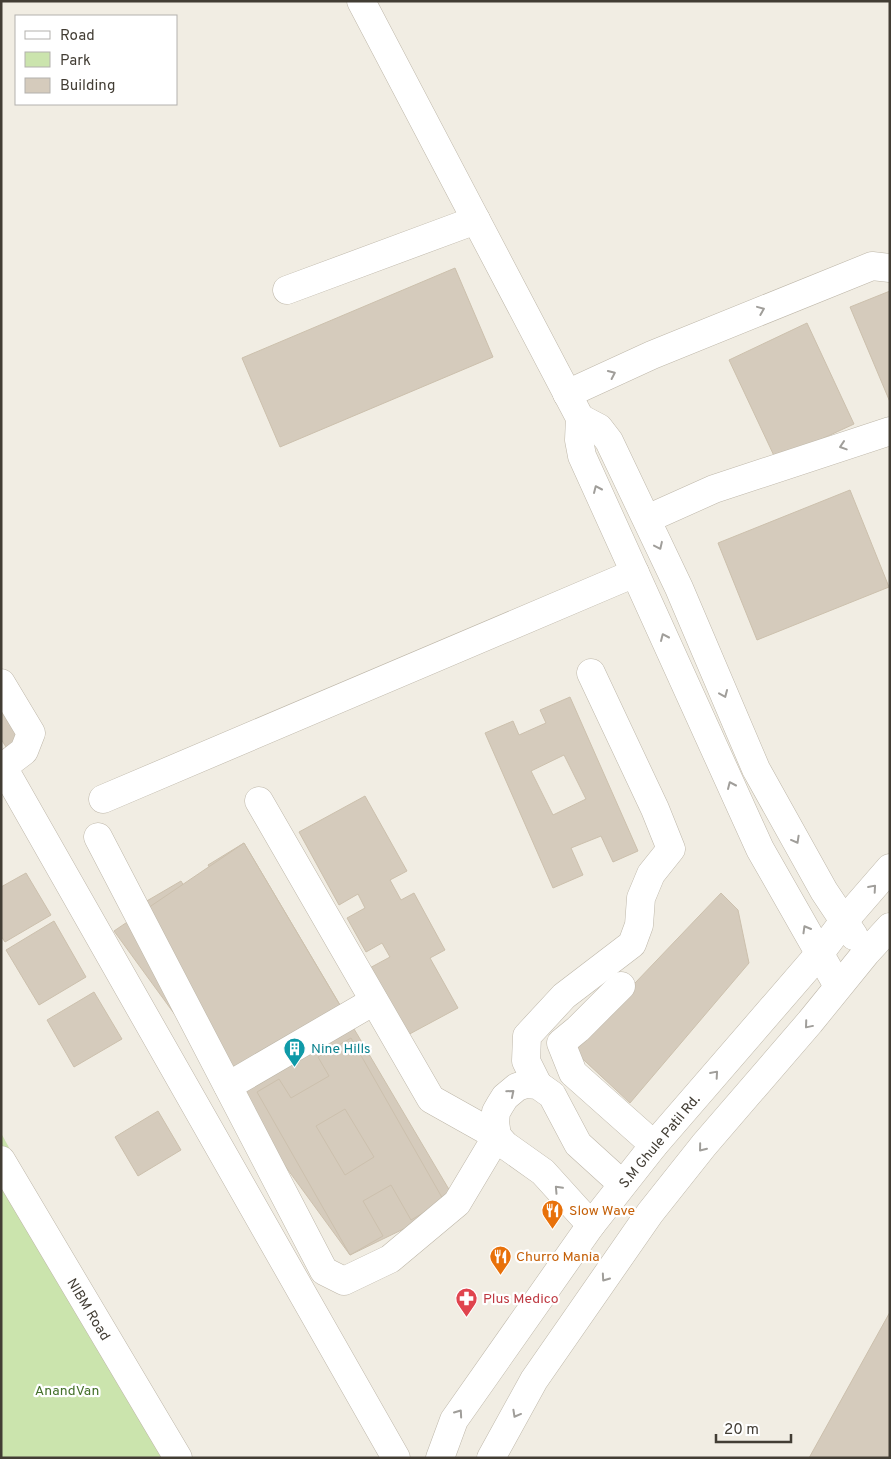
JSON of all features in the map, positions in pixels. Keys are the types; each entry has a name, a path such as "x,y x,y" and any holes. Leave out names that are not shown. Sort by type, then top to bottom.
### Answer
{"street":[{"path":"361,1 580,418 579,440 582,456 760,849 838,986"},
{"path":"287,290 476,220"},
{"path":"567,394 652,355 872,266 890,268"},
{"path":"580,418 599,428 609,441 679,588 756,769 824,892 866,954"},
{"path":"647,519 714,489 890,431"},
{"path":"103,800 635,573"},
{"path":"591,673 655,809 671,849 651,874 641,898 639,925 632,944 564,996 548,1012 527,1036 526,1061 538,1085 552,1095 578,1144 622,1184"},
{"path":"1,683 31,733 24,751 2,767 396,1458"},
{"path":"260,801 431,1100 497,1136 505,1145 542,1172 591,1224"},
{"path":"98,837 324,1271 344,1282 390,1259 457,1203 497,1136 496,1112 505,1097 517,1087 526,1084 538,1085"},
{"name":"S.M Ghule Patil Rd.","path":"440,1458 454,1420 591,1224 654,1145 820,953 890,868"},
{"path":"491,1458 534,1380 650,1213 704,1145 890,927"},
{"path":"621,986 561,1044 573,1073 654,1145"},
{"path":"228,1086 374,1001"},
{"name":"NIBM Road","path":"5,1175 178,1458"}],"green space":[{"name":"AnandVan","path":"1,1133 180,1458 1,1458"}],"building":[{"path":"455,268 493,357 280,447 242,358"},
{"path":"890,291 890,402 850,307"},
{"path":"807,323 854,424 776,460 729,360"},
{"path":"850,490 889,587 757,640 718,543"},
{"path":"1,695 26,736 6,747 1,739"},
{"path":"570,697 638,851 613,862 601,836 571,848 583,875 553,888 485,733 513,721 519,735 546,723 540,710","holes":["564,755 586,799 553,815 531,771"]},
{"path":"365,796 407,871 390,880 401,900 414,893 445,950 430,958 458,1008 404,1037 366,970 390,957 382,943 366,952 347,918 365,908 358,894 339,905 299,832"},
{"path":"244,843 343,1010 303,1034 292,1016 271,1028 282,1046 244,1069 145,902 181,881 191,898 218,881 208,865","holes":["248,931 270,969 246,984 223,946"]},
{"name":"Nine Hills","path":"244,843 457,1203 350,1255 114,931"},
{"path":"26,873 51,915 5,942 1,936 1,887"},
{"path":"721,893 738,910 749,963 630,1103 572,1049"},
{"path":"54,921 86,977 39,1005 6,950"},
{"path":"94,992 122,1039 74,1067 47,1020"},
{"path":"351,1038 444,1201 411,1220 391,1185 363,1201 383,1236 350,1255 257,1092 279,1079 291,1098 329,1076 318,1057","holes":["345,1109 374,1157 345,1175 316,1126"]},
{"path":"158,1111 181,1150 138,1176 115,1137"},
{"path":"890,1312 890,1458 809,1458"}],"place":[{"name":"Nine Hills","path":"295,1067"},
{"name":"Slow Wave","path":"553,1229"},
{"name":"Churro Mania","path":"500,1275"},
{"name":"Plus Medico","path":"467,1317"}]}
